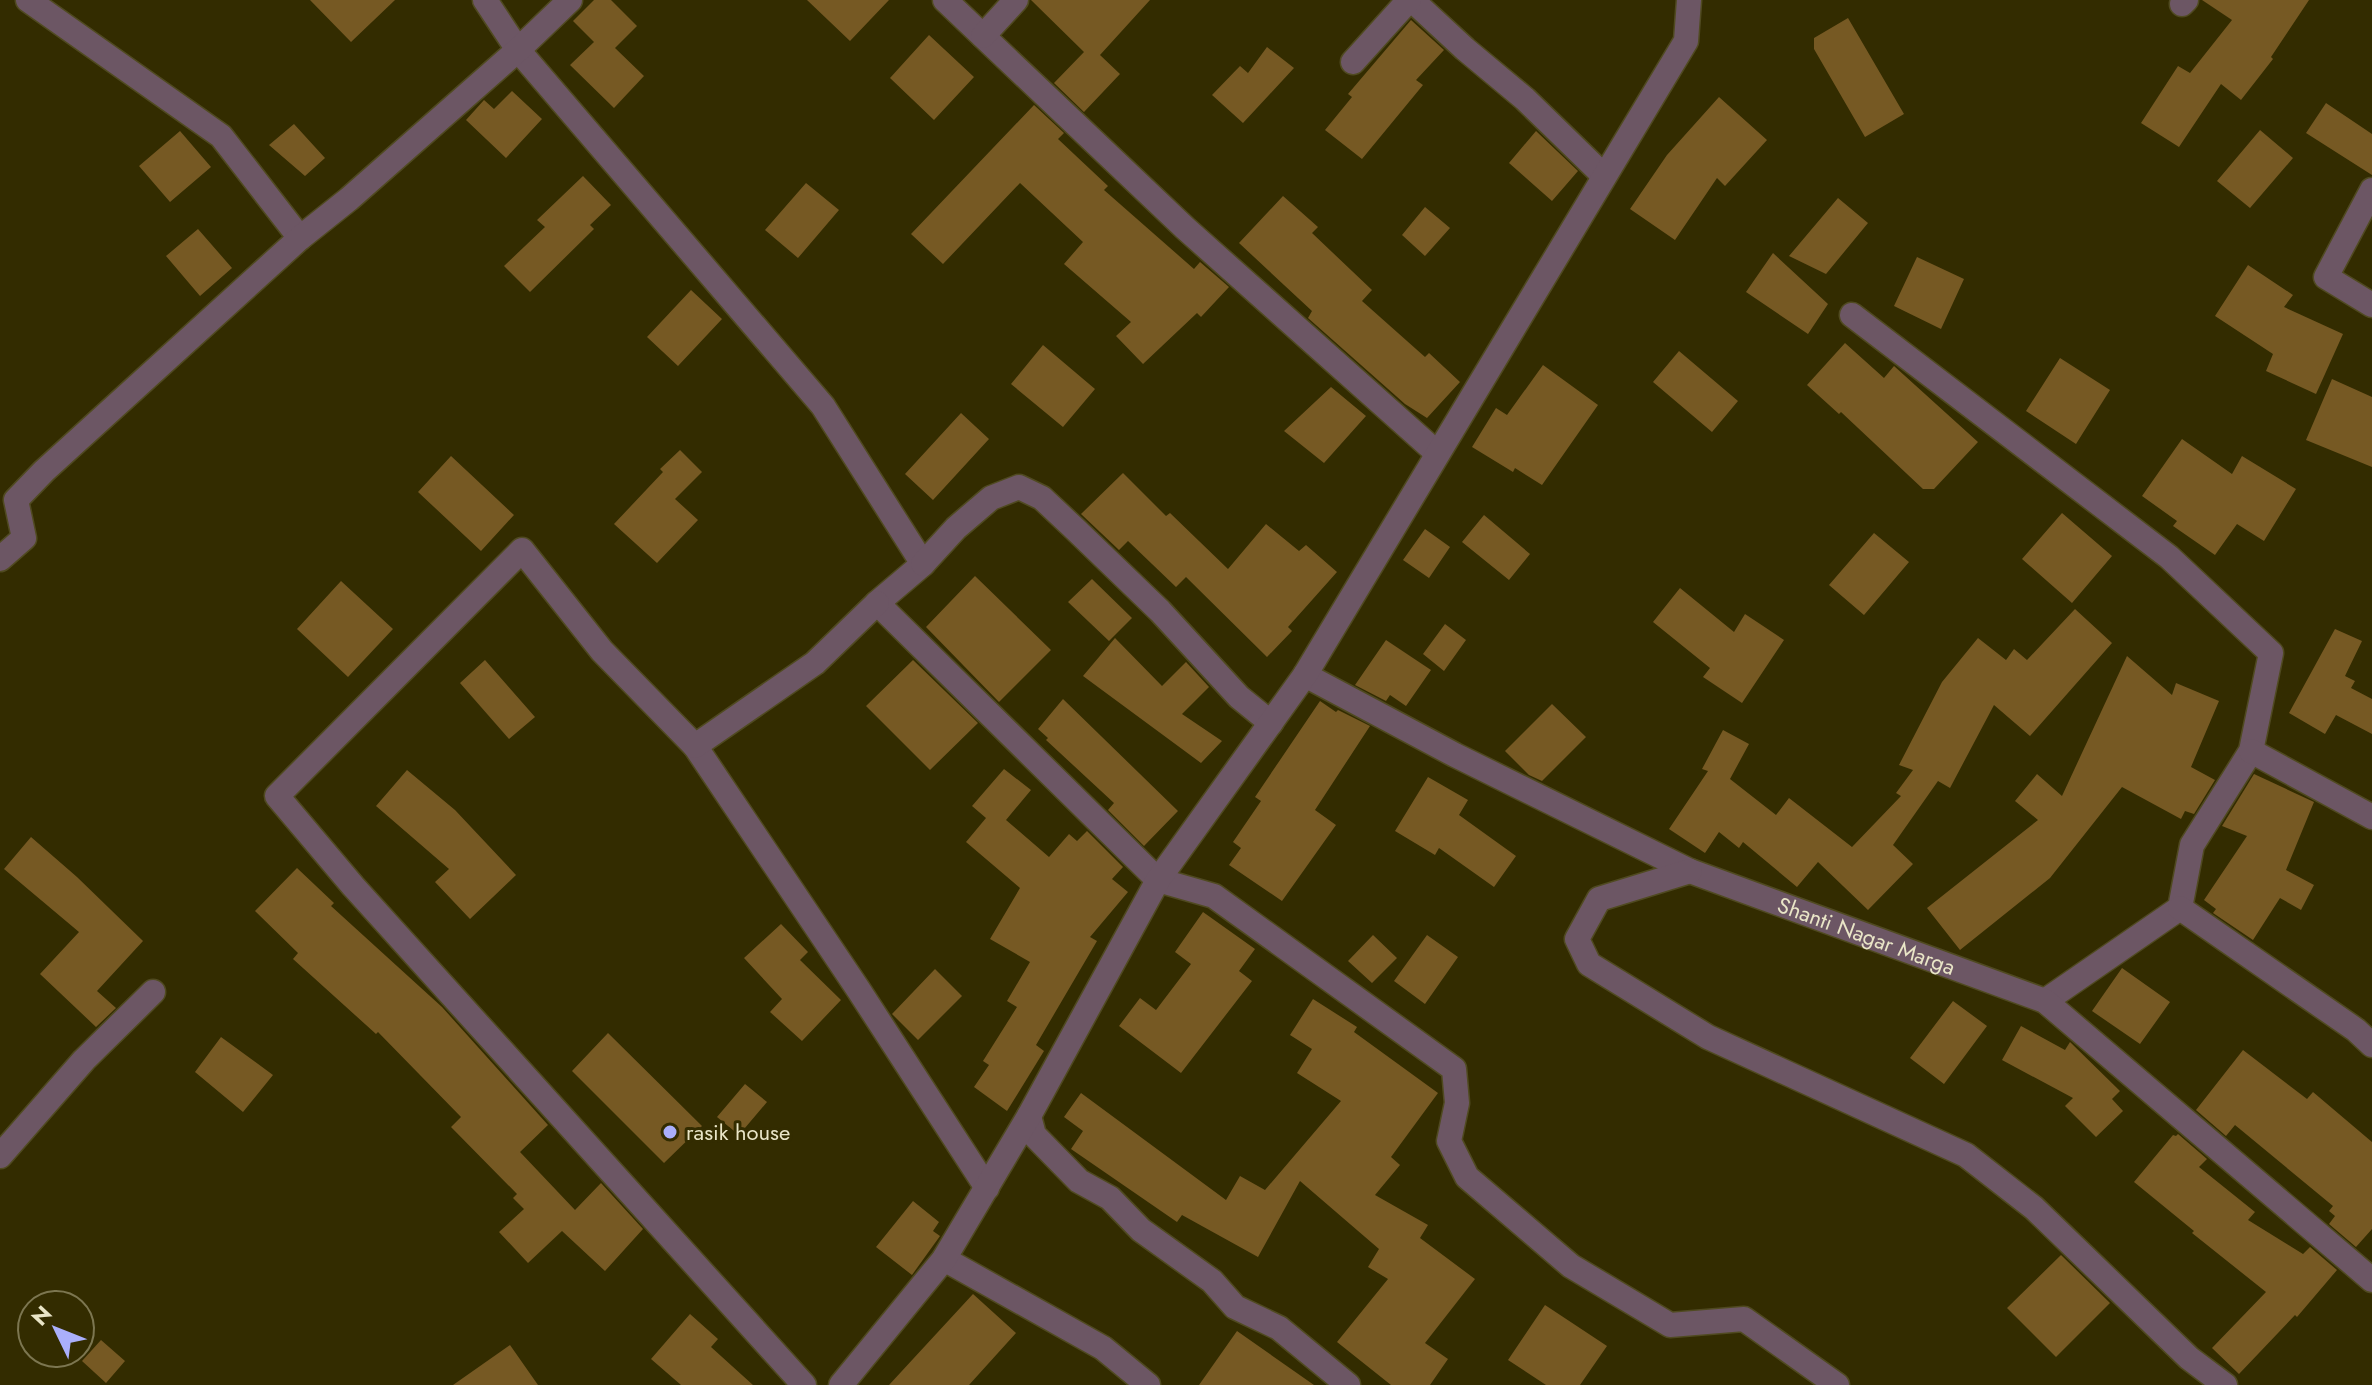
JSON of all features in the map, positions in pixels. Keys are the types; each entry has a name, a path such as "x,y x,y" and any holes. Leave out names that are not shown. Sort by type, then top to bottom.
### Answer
{"street":[{"path":"28,0 221,136 300,238"},
{"path":"485,0 518,50 823,406 923,564"},
{"path":"0,559 24,538 16,500 44,471 300,238 360,190 570,0"},
{"path":"945,0 1185,228 1437,453"},
{"path":"983,36 1016,0"},
{"path":"1353,62 1410,0 1525,99 1604,176"},
{"path":"841,1385 944,1259 1029,1116 1158,880 1305,675 1686,41 1689,0"},
{"path":"2372,190 2326,277 2372,305"},
{"path":"1852,315 2169,557 2271,653 2251,751 2192,845 2180,908 2045,1001"},
{"path":"695,746 815,663 923,564 956,528 991,498 1019,487 1042,498 1160,611 1239,697 1271,723"},
{"path":"804,1385 353,886 277,796 522,550 602,651 695,746 987,1188"},
{"path":"877,603 1158,880 1214,896 1454,1069 1457,1103 1449,1141 1467,1177 1571,1266 1670,1325 1744,1319 1837,1385"},
{"name":"Shanti Nagar Marga","path":"1305,675 1455,755 1690,871 2045,1001 2372,1280"},
{"path":"2251,751 2372,817"},
{"path":"1690,871 1599,899 1577,939 1589,964 1708,1037 1966,1155 2034,1208 2189,1358 2225,1385"},
{"path":"2180,908 2356,1030 2372,1045"},
{"path":"0,1156 84,1060 153,992"},
{"path":"1029,1116 1034,1135 1079,1181 1110,1198 1141,1230 1212,1281 1235,1307 1279,1328 1348,1385"},
{"path":"944,1259 1103,1348 1148,1385"}],"building":[{"path":"310,0 395,0 351,42"},
{"path":"594,0 611,0 637,26 615,48 644,76 614,108 570,65 594,42 573,21"},
{"path":"807,0 889,0 850,41"},
{"path":"1031,0 1150,0 1100,55 1120,74 1084,112 1054,83 1084,52"},
{"path":"2202,0 2309,0 2271,57 2273,59 2241,100 2221,84 2179,147 2141,123 2178,66 2190,73 2232,20"},
{"path":"1848,18 1904,114 1865,137 1814,49 1814,38"},
{"path":"1411,20 1444,50 1416,80 1423,85 1362,159 1325,130 1352,97 1348,94"},
{"path":"929,35 974,77 934,120 890,78"},
{"path":"1267,47 1294,68 1243,123 1212,95 1240,66 1248,73"},
{"path":"512,91 542,119 506,158 466,120 484,100 494,109"},
{"path":"1719,97 1767,140 1725,186 1717,178 1675,240 1630,209 1667,155"},
{"path":"2326,103 2372,134 2372,175 2306,133"},
{"path":"1034,105 1064,133 1058,139 1108,186 1104,190 1194,269 1200,262 1229,287 1201,317 1197,313 1143,364 1116,336 1131,322 1064,264 1083,242 1020,183 943,264 911,234"},
{"path":"294,124 325,158 305,176 269,145"},
{"path":"2260,130 2293,158 2250,208 2217,181"},
{"path":"180,131 211,167 170,202 139,166"},
{"path":"1536,131 1578,171 1552,201 1509,163"},
{"path":"583,176 611,205 590,225 594,229 530,292 504,266 545,227 537,220"},
{"path":"806,183 839,210 798,258 765,230"},
{"path":"1283,196 1318,227 1312,233 1372,290 1362,301 1425,357 1429,353 1460,382 1427,418 1405,404 1308,318 1312,311 1239,243"},
{"path":"1838,198 1868,223 1826,274 1789,256"},
{"path":"1425,207 1450,228 1425,256 1402,235"},
{"path":"198,229 232,268 200,296 166,256"},
{"path":"1773,253 1828,304 1808,334 1746,292"},
{"path":"1917,257 1964,279 1941,329 1894,306"},
{"path":"2248,265 2293,295 2284,307 2343,334 2316,394 2266,371 2273,354 2215,316"},
{"path":"691,290 722,319 678,366 647,337"},
{"path":"1845,343 1884,378 1894,366 1978,442 1934,489 1923,489 1841,412 1839,414 1807,385"},
{"path":"1043,345 1095,389 1063,427 1011,384"},
{"path":"1679,351 1738,401 1712,432 1653,382"},
{"path":"2060,358 2110,390 2076,444 2026,411"},
{"path":"1543,365 1598,405 1542,485 1515,468 1513,472 1472,447 1496,408 1507,415"},
{"path":"2332,379 2372,397 2372,467 2306,440"},
{"path":"1331,387 1366,416 1324,463 1284,431"},
{"path":"961,413 989,439 933,500 905,474"},
{"path":"2182,439 2232,474 2242,456 2296,489 2264,541 2237,524 2215,555 2173,526 2177,521 2142,496"},
{"path":"680,450 702,472 675,499 698,520 657,563 614,524"},
{"path":"451,456 514,515 481,551 418,492"},
{"path":"1123,473 1166,516 1170,513 1228,569 1266,524 1299,551 1306,545 1337,572 1288,627 1292,631 1267,657 1186,577 1176,587 1128,541 1119,550 1081,514"},
{"path":"2062,513 2112,556 2072,603 2022,559"},
{"path":"1484,515 1530,554 1509,580 1462,542"},
{"path":"1425,529 1450,547 1429,578 1403,560"},
{"path":"1874,533 1909,562 1864,615 1829,585"},
{"path":"975,576 1051,650 999,702 926,627"},
{"path":"1092,579 1132,618 1109,641 1068,602"},
{"path":"341,581 393,629 348,677 297,629"},
{"path":"1680,588 1734,632 1745,614 1784,640 1742,703 1703,677 1710,668 1653,622"},
{"path":"2075,609 2112,643 2030,736 1994,705 1950,788 1938,781 1893,845 1913,864 1868,910 1818,862 1797,887 1743,842 1739,848 1719,832 1705,853 1669,829 1708,771 1702,769 1723,730 1749,744 1730,779 1776,815 1789,798 1852,847 1901,796 1896,793 1913,770 1899,765 1942,682 1978,638 2006,660 2014,649 2027,660"},
{"path":"1445,624 1466,640 1444,671 1423,654"},
{"path":"2335,629 2362,641 2345,676 2355,681 2351,688 2372,699 2372,734 2336,715 2325,734 2289,713"},
{"path":"1115,638 1162,686 1186,662 1209,687 1182,714 1222,741 1201,763 1083,676"},
{"path":"1386,640 1431,670 1406,706 1390,695 1386,701 1355,685"},
{"path":"2127,656 2172,695 2176,683 2219,701 2191,767 2215,780 2194,814 2185,811 2181,819 2122,787 2050,878 1960,950 1927,908 2038,820 2015,801 2037,774 2062,796"},
{"path":"485,660 535,717 509,739 460,683"},
{"path":"913,660 978,723 930,770 866,706"},
{"path":"1063,699 1178,811 1144,846 1108,810 1114,803 1038,729"},
{"path":"1320,701 1336,712 1338,710 1370,726 1315,810 1336,825 1282,901 1229,865 1241,848 1233,842 1261,801 1255,797"},
{"path":"1552,704 1586,737 1542,781 1529,775 1505,751"},
{"path":"1004,769 1031,790 1006,820 1049,857 1069,834 1077,841 1087,831 1123,867 1112,879 1128,892 1090,937 1097,941 1036,1045 1044,1051 1007,1111 974,1087 989,1065 983,1061 1017,1007 1007,1001 1030,962 990,939 1020,888 966,842 986,818 972,806"},
{"path":"407,770 455,810 516,875 470,919 435,882 449,869 376,806"},
{"path":"2254,774 2314,802 2286,870 2314,885 2301,910 2280,898 2253,940 2213,913 2216,909 2204,900 2247,836 2222,826"},
{"path":"1428,777 1468,800 1459,815 1516,856 1494,887 1439,848 1435,855 1395,831"},
{"path":"31,837 143,941 97,991 116,1008 96,1027 40,974 79,932 4,869"},
{"path":"297,868 334,903 331,906 442,1007 548,1125 520,1152 575,1210 601,1183 643,1229 605,1271 562,1231 528,1263 499,1232 524,1209 513,1198 517,1194 451,1127 461,1117 378,1032 376,1034 293,959 298,953 255,911"},
{"path":"1203,912 1255,949 1239,971 1252,981 1181,1073 1119,1026 1140,998 1156,1010 1191,964 1175,952"},
{"path":"781,924 808,952 800,960 841,1000 802,1041 770,1012 782,999 744,958"},
{"path":"1373,935 1397,958 1372,983 1348,961"},
{"path":"1427,935 1458,957 1425,1004 1394,981"},
{"path":"2122,968 2170,1002 2140,1044 2092,1011"},
{"path":"935,969 962,996 918,1040 892,1014"},
{"path":"1313,999 1357,1027 1354,1032 1438,1093 1391,1157 1400,1165 1375,1195 1428,1225 1420,1238 1475,1279 1425,1343 1448,1359 1430,1385 1391,1385 1337,1342 1388,1279 1368,1267 1379,1249 1300,1181 1258,1257 1182,1215 1177,1222 1071,1149 1083,1131 1064,1117 1081,1093 1226,1200 1240,1176 1265,1190 1341,1101 1297,1073 1312,1049 1290,1035"},
{"path":"1953,1001 1987,1026 1944,1084 1910,1058"},
{"path":"2021,1026 2065,1050 2070,1042 2120,1091 2112,1099 2123,1111 2096,1137 2065,1106 2073,1098 2002,1060"},
{"path":"608,1033 702,1126 664,1163 572,1071"},
{"path":"221,1037 273,1075 243,1112 195,1072"},
{"path":"2243,1050 2307,1099 2313,1092 2372,1142 2372,1229 2356,1247 2329,1224 2335,1216 2329,1211 2333,1206 2235,1125 2226,1136 2196,1110"},
{"path":"745,1084 767,1102 739,1135 717,1117"},
{"path":"2178,1134 2207,1159 2199,1167 2255,1212 2248,1220 2303,1254 2310,1247 2337,1270 2297,1317 2295,1315 2239,1374 2212,1348 2266,1292 2134,1182 2173,1135"},
{"path":"913,1201 939,1222 933,1231 940,1236 912,1275 876,1247"},
{"path":"2061,1255 2110,1303 2056,1357 2007,1308"},
{"path":"973,1294 1016,1333 969,1385 889,1385"},
{"path":"1545,1305 1607,1346 1580,1385 1546,1385 1508,1360"},
{"path":"690,1314 718,1339 711,1347 753,1385 681,1385 651,1359"},
{"path":"1237,1331 1314,1385 1199,1385"},
{"path":"101,1340 125,1361 106,1383 91,1369 96,1369 96,1346"},
{"path":"510,1345 538,1385 453,1385"}],"place":[{"name":"rasik house","path":"670,1132"}]}
